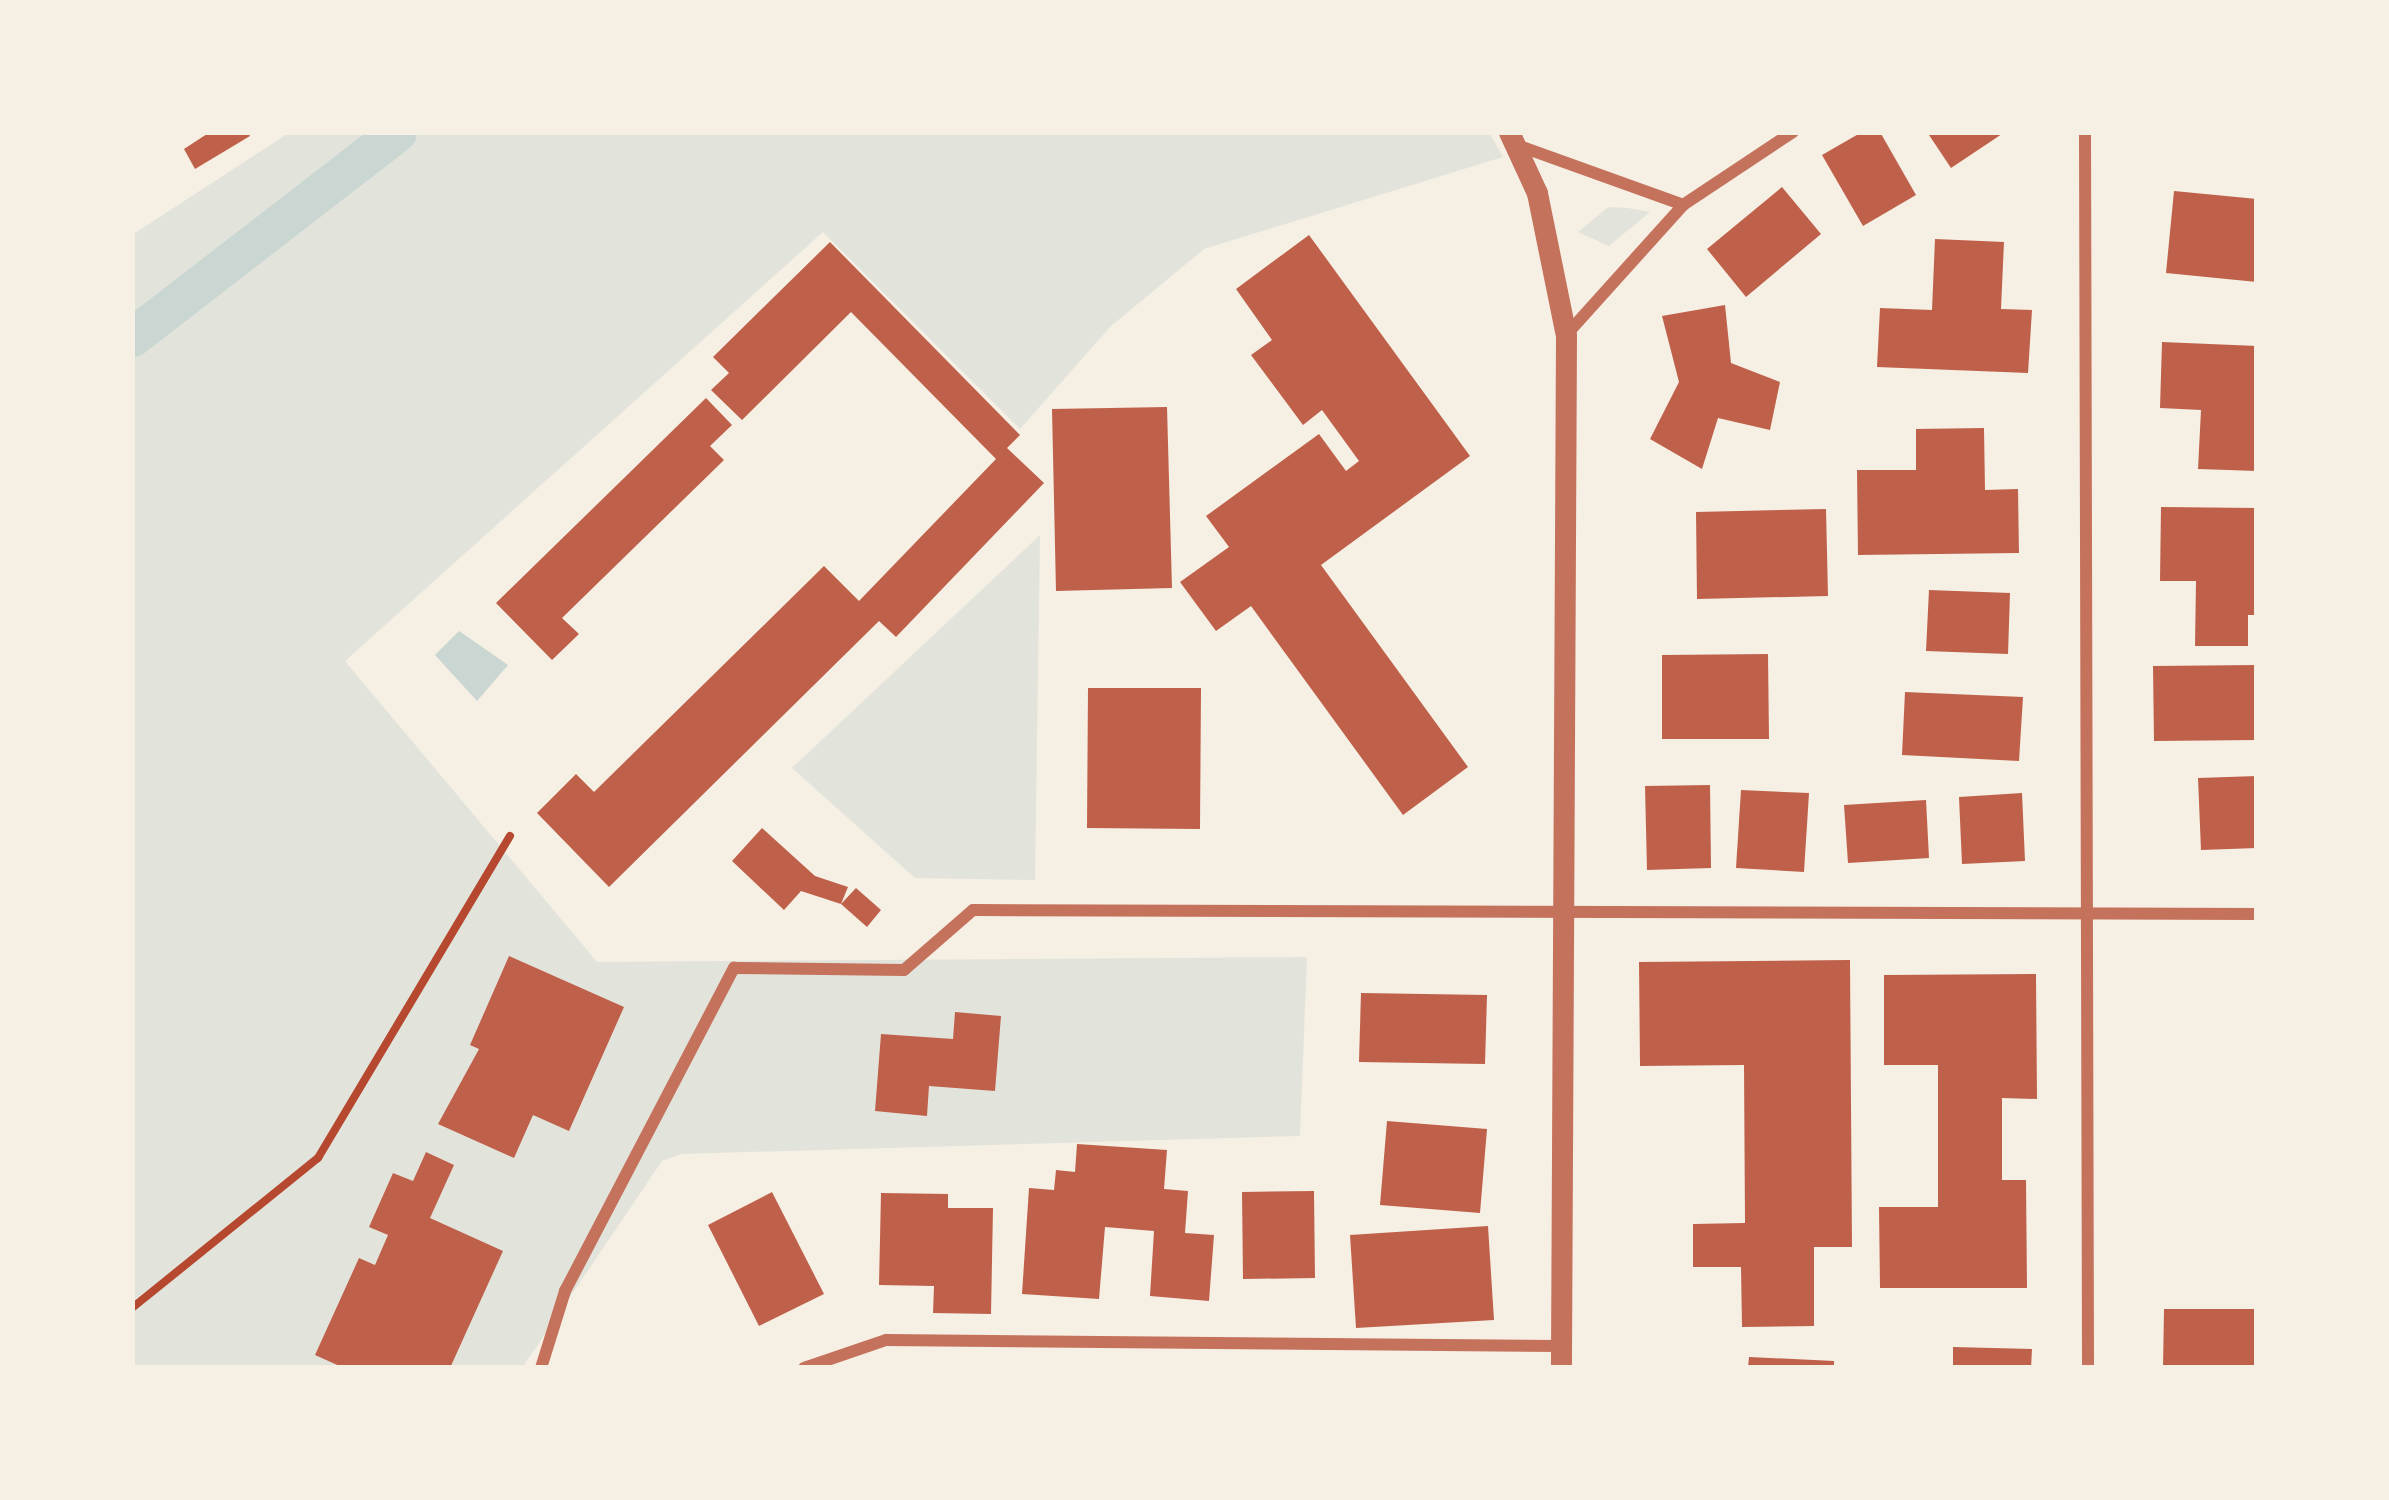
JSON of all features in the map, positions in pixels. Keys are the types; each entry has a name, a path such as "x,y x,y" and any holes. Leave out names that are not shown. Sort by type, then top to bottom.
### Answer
{"street":[{"path":"1566,335 1683,205 1792,132"},
{"path":"2084,132 2087,1368"},
{"path":"1512,138 1683,205"},
{"path":"804,1368 886,1340 1560,1357 1566,335 1537,193 1512,138"},
{"path":"541,1368 565,1291 734,968 904,970 973,910 2257,914"}],"path":[{"path":"132,1308 318,1158 510,836"}],"shaded area":[{"path":"290,132 1489,132 1503,157 1204,249 1110,327 1020,429 823,232 345,661 597,962 1307,957 1300,1136 681,1154 662,1161 522,1368 132,1368 132,235"},
{"path":"1608,207 1650,212 1609,246 1578,232"},
{"path":"1040,535 1035,880 915,878 792,768"},
{"path":"459,631 508,665 477,701 435,655"}],"building":[{"path":"210,132 248,132 250,136 195,169 184,149"},
{"path":"1862,132 1880,132 1916,195 1863,226 1822,155"},
{"path":"1927,132 2005,132 1951,168"},
{"path":"1782,187 1821,234 1746,297 1707,249"},
{"path":"2174,191 2257,199 2257,282 2166,273"},
{"path":"1309,235 1470,456 1321,565 1468,767 1403,815 1251,606 1216,631 1180,582 1229,547 1206,516 1319,434 1346,471 1359,461 1322,410 1303,425 1251,355 1272,340 1236,289"},
{"path":"1935,239 2004,242 2001,309 2032,310 2028,373 1877,367 1880,308 1932,310"},
{"path":"830,242 1020,435 1007,448 1044,483 896,637 879,621 609,887 537,813 576,774 594,792 824,566 859,601 996,459 851,312 742,420 711,390 729,373 713,357"},
{"path":"1725,305 1731,363 1780,382 1770,430 1718,418 1702,469 1650,439 1679,382 1662,316"},
{"path":"2162,342 2257,346 2257,471 2198,469 2201,410 2160,408"},
{"path":"706,398 732,425 710,446 724,460 562,618 579,634 552,660 496,603"},
{"path":"1167,407 1172,588 1056,591 1052,409"},
{"path":"1984,428 1985,490 2018,489 2019,553 1858,555 1857,470 1916,470 1916,429"},
{"path":"2161,507 2257,508 2257,615 2248,615 2248,646 2195,646 2196,581 2160,581"},
{"path":"1826,509 1828,596 1697,599 1696,512"},
{"path":"1929,590 2010,593 2008,654 1926,651"},
{"path":"1768,654 1769,739 1662,739 1662,655"},
{"path":"2257,665 2257,740 2154,741 2153,666"},
{"path":"1088,688 1201,688 1200,829 1087,828"},
{"path":"1905,692 2023,697 2019,761 1902,755"},
{"path":"2257,776 2257,848 2201,850 2198,778"},
{"path":"1710,785 1711,868 1647,870 1645,786"},
{"path":"1741,790 1809,793 1804,872 1736,868"},
{"path":"2022,793 2025,861 1962,864 1959,797"},
{"path":"1926,800 1929,858 1848,863 1844,805"},
{"path":"762,828 815,876 848,887 841,904 801,891 784,910 732,861"},
{"path":"856,888 881,910 867,927 841,904"},
{"path":"509,956 624,1007 569,1131 533,1115 514,1158 438,1124 479,1049 470,1045"},
{"path":"1850,960 1852,1247 1814,1247 1814,1326 1742,1327 1741,1267 1693,1267 1693,1224 1745,1223 1744,1065 1640,1066 1639,962"},
{"path":"2036,974 2037,1099 2002,1098 2002,1180 2026,1180 2027,1288 1880,1288 1879,1207 1938,1207 1938,1065 1884,1065 1884,975"},
{"path":"1361,993 1487,995 1485,1064 1359,1062"},
{"path":"955,1012 1001,1016 995,1091 929,1086 927,1116 875,1111 881,1034 953,1039"},
{"path":"1387,1121 1487,1129 1480,1213 1380,1205"},
{"path":"1077,1144 1167,1150 1164,1189 1188,1191 1185,1233 1214,1235 1209,1301 1150,1296 1154,1231 1105,1227 1099,1299 1022,1294 1029,1188 1054,1190 1056,1170 1075,1172"},
{"path":"426,1152 454,1165 430,1218 503,1251 450,1368 344,1368 315,1355 359,1258 375,1265 388,1235 369,1227 393,1173 413,1181"},
{"path":"1314,1191 1315,1278 1243,1279 1242,1192"},
{"path":"772,1192 824,1294 759,1326 708,1225"},
{"path":"881,1193 948,1194 948,1208 993,1208 991,1314 933,1313 934,1286 879,1285"},
{"path":"1488,1226 1494,1320 1356,1328 1350,1235"},
{"path":"2164,1309 2257,1309 2257,1368 2163,1368"},
{"path":"1953,1347 2032,1349 2031,1368 1953,1368"},
{"path":"1749,1357 1834,1361 1834,1368 1748,1368"}],"waterway":[{"path":"132,337 397,132"}]}
